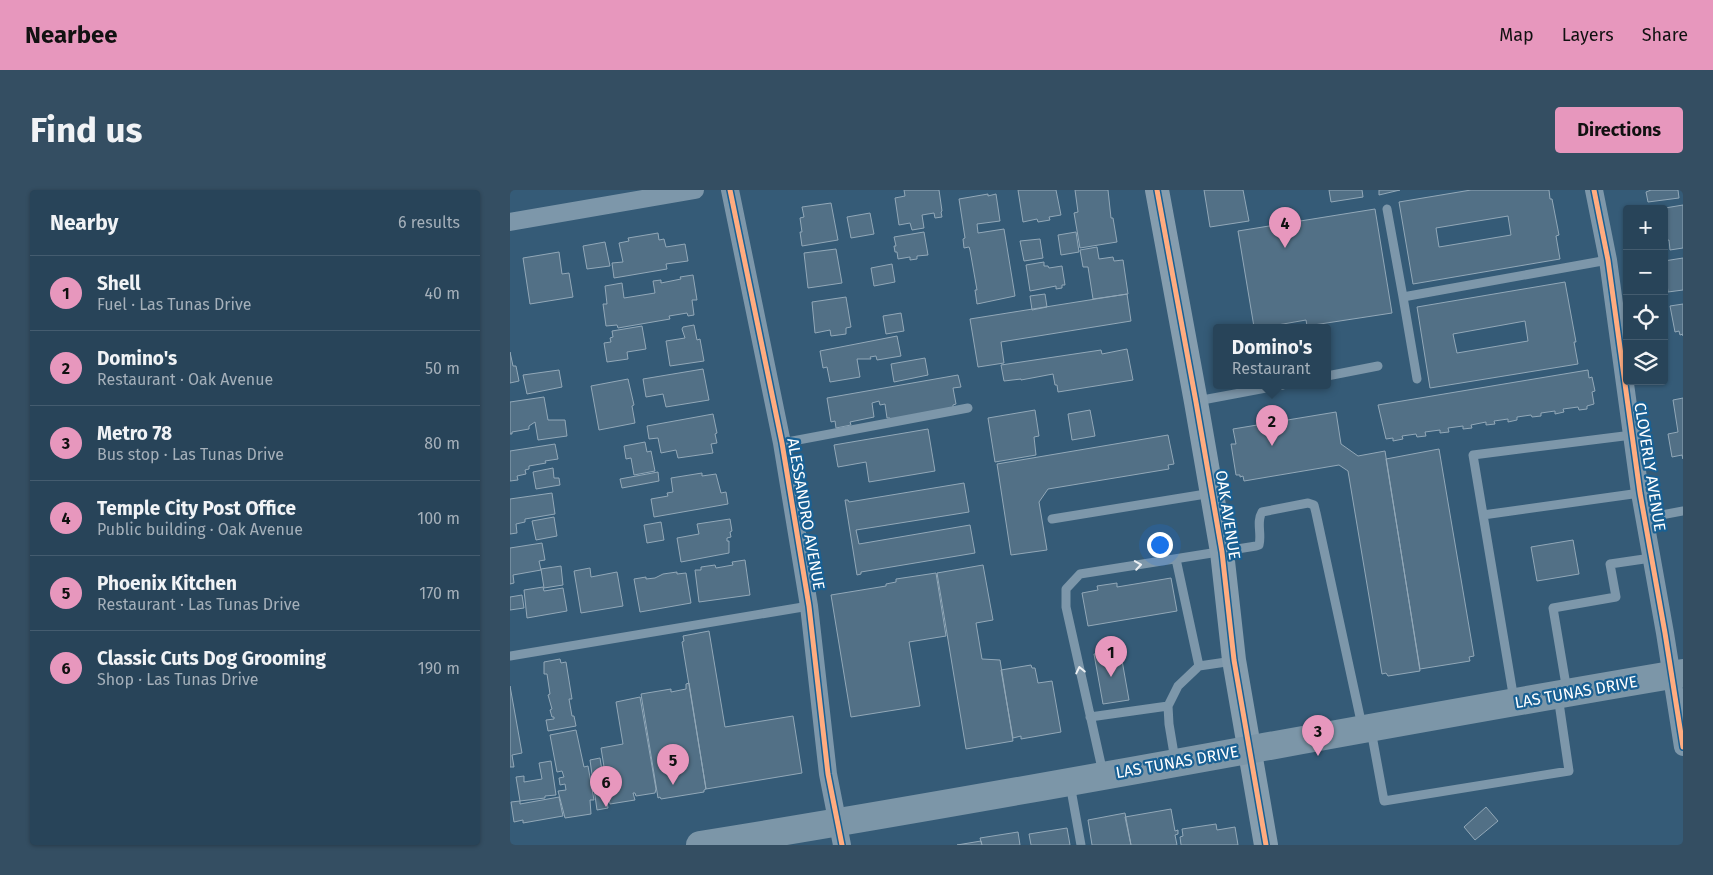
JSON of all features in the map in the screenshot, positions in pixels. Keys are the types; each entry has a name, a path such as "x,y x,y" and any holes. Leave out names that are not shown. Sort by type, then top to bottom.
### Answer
{"main road":[{"name":"LAS TUNAS DRIVE","path":"700,845 840,834 1070,781 1678,674"}],"street":[{"path":"510,222 695,190"},
{"name":"ALESSANDRO AVENUE","path":"730,190 782,443 809,606 828,774 840,834"},
{"name":"OAK AVENUE","path":"1157,190 1222,552 1234,660 1266,845"},
{"name":"CLOVERLY AVENUE","path":"1594,190 1608,260 1640,493 1651,558 1678,674 1683,747"}],"lane":[{"path":"1387,209 1417,378"},
{"path":"1403,297 1608,260"},
{"path":"1331,375 1378,366"},
{"path":"1196,402 1263,389"},
{"path":"782,443 968,408"},
{"path":"1515,703 1473,455 1632,435"},
{"path":"1052,520 1212,493"},
{"path":"1483,515 1640,493"},
{"path":"1103,775 1066,607 1066,589 1080,574 1259,545 1259,519 1262,512 1308,503 1314,505 1384,801 1568,771 1563,694 1553,608 1616,597 1610,564 1651,558"},
{"path":"1645,518 1683,511"},
{"path":"1176,559 1199,666"},
{"path":"510,656 809,606"},
{"path":"1176,763 1169,724 1168,706 1178,686 1199,666 1234,660"},
{"path":"1090,718 1168,706"},
{"path":"1070,781 1081,845"}],"building":[{"path":"904,190 939,190 942,217 935,218 934,213 922,215 924,228 912,230 910,223 899,225 895,198 905,196"},
{"path":"1018,190 1056,190 1061,215 1049,217 1050,220 1038,222 1037,219 1023,222"},
{"path":"1075,190 1108,190 1111,218 1113,218 1117,242 1080,248 1074,213 1078,212"},
{"path":"1204,190 1243,190 1249,221 1210,227"},
{"path":"1329,190 1362,190 1363,197 1331,202"},
{"path":"1379,190 1400,190 1379,195"},
{"path":"1471,190 1549,190 1559,235 1556,236 1560,259 1413,284 1399,202","holes":["1508,216 1511,235 1439,247 1436,228"]},
{"path":"1651,190 1678,190 1679,198 1648,202 1646,192"},
{"path":"988,194 988,196 996,194 1000,221 977,224 978,233 1004,229 1015,296 977,304 975,290 977,290 970,250 969,247 964,248 963,239 965,238 959,199"},
{"path":"831,203 838,240 802,246 800,218 804,217 802,207"},
{"path":"1683,205 1683,248 1670,250 1668,240 1668,208"},
{"path":"1375,209 1392,313 1320,324 1307,324 1306,320 1283,324 1254,324 1238,231"},
{"path":"870,213 874,234 851,238 847,217"},
{"path":"924,232 928,255 917,256 917,259 910,260 910,257 898,259 897,252 895,252 894,237"},
{"path":"1076,232 1079,252 1061,255 1058,235"},
{"path":"658,233 659,240 664,239 666,247 685,244 688,261 666,264 667,269 614,278 612,263 623,262 619,243 629,241 628,238"},
{"path":"1040,239 1043,258 1024,261 1020,241"},
{"path":"605,242 610,266 587,269 583,246"},
{"path":"1097,247 1099,259 1113,257 1114,261 1123,260 1128,294 1093,299 1088,267 1083,267 1080,250"},
{"path":"836,249 842,283 808,288 804,253"},
{"path":"559,252 562,274 569,273 573,297 530,304 523,258"},
{"path":"1683,258 1683,290 1668,292 1668,260"},
{"path":"1044,262 1044,266 1049,268 1062,266 1065,285 1062,285 1062,288 1056,289 1056,286 1030,291 1026,265"},
{"path":"892,264 895,282 874,286 871,268"},
{"path":"693,275 697,300 692,300 694,315 688,316 687,313 669,316 670,319 618,328 617,325 606,326 603,304 607,304 605,286 622,283 624,298 655,293 653,281 661,280 661,283"},
{"path":"1565,282 1578,364 1430,388 1417,307","holes":["1525,321 1528,341 1457,353 1453,334"]},
{"path":"1045,294 1047,307 1032,310 1030,296"},
{"path":"1127,294 1131,321 1001,342 1004,363 978,367 970,319"},
{"path":"846,297 851,327 846,328 846,334 831,336 830,330 815,333 812,302"},
{"path":"1683,304 1683,334 1680,335 1679,331 1675,332 1670,306"},
{"path":"901,313 904,331 886,334 883,316"},
{"path":"694,325 697,340 700,339 704,361 670,366 666,341 685,338 683,327"},
{"path":"642,326 646,349 627,352 628,359 607,362 604,343 611,342 610,338 613,337 612,331"},
{"path":"897,336 901,356 877,360 876,356 870,357 871,359 857,359 860,377 830,382 827,367 823,368 820,351"},
{"path":"1127,349 1133,380 1058,392 1053,374 1004,381 1001,365 1101,350 1102,354"},
{"path":"510,352 513,366 516,366 519,381 510,383"},
{"path":"925,358 928,375 894,382 891,364"},
{"path":"703,369 709,400 666,407 663,394 646,397 643,379"},
{"path":"559,370 562,387 527,394 523,375"},
{"path":"1588,370 1589,378 1592,377 1595,391 1592,392 1594,404 1587,406 1587,409 1579,410 1578,407 1563,409 1564,412 1555,414 1555,411 1541,413 1541,416 1517,417 1517,420 1508,422 1508,419 1494,421 1495,424 1486,425 1486,422 1471,425 1472,428 1463,429 1463,426 1448,428 1449,432 1440,433 1440,430 1425,432 1426,436 1417,437 1416,434 1402,436 1403,439 1393,441 1393,438 1386,439 1378,405"},
{"path":"958,375 961,387 953,388 956,404 953,405 953,409 891,420 887,418 885,404 880,405 879,401 872,403 874,417 850,422 851,425 836,428 835,421 831,422 827,398"},
{"path":"628,379 634,405 632,406 635,423 599,430 591,386"},
{"path":"544,397 548,420 565,420 567,436 538,440 535,422 529,426 529,429 510,434 510,402"},
{"path":"1683,398 1683,459 1682,455 1672,457 1668,434 1678,432 1673,400"},
{"path":"1035,410 1039,436 1034,437 1036,455 995,462 988,418"},
{"path":"1090,410 1095,436 1072,440 1068,414"},
{"path":"1336,412 1341,444 1358,456 1385,451 1420,671 1388,676 1386,673 1382,674 1348,471 1339,465 1244,481 1243,476 1236,475 1231,444 1236,444 1233,429"},
{"path":"713,414 717,443 711,444 713,453 678,458 676,450 661,453 658,438 649,439 647,426"},
{"path":"928,429 935,471 869,482 866,462 838,467 834,445"},
{"path":"1168,435 1174,464 1168,465 1169,469 1048,489 1039,502 1047,550 1011,555 997,464"},
{"path":"645,442 647,452 651,451 655,471 634,475 631,458 626,459 624,446"},
{"path":"555,444 558,459 529,466 529,469 525,470 526,474 517,476 518,480 510,481 510,451"},
{"path":"1439,449 1474,656 1469,657 1470,661 1420,669 1386,459"},
{"path":"553,468 554,478 559,478 560,485 536,489 533,472"},
{"path":"658,472 659,481 622,488 620,479"},
{"path":"702,473 702,476 716,474 721,493 726,492 728,504 654,517 651,499 668,496 667,493 673,492 671,478"},
{"path":"964,483 969,512 856,530 859,544 970,525 975,553 861,572 861,574 857,575 845,500 849,502"},
{"path":"552,493 555,514 525,519 525,522 516,524 517,533 510,534 510,499"},
{"path":"554,517 557,536 536,540 532,521"},
{"path":"730,519 732,531 730,532 731,537 727,538 727,541 729,541 729,553 681,562 677,538 699,534 697,524"},
{"path":"661,522 664,540 647,543 644,525"},
{"path":"1573,540 1579,574 1537,581 1531,547"},
{"path":"542,543 545,560 539,561 541,570 513,575 514,583 510,584 510,548"},
{"path":"745,560 750,595 699,602 695,570 715,565 716,568 733,565 732,562"},
{"path":"983,565 993,620 976,623 982,659 1000,660 1013,741 966,749 937,573"},
{"path":"561,566 563,585 544,588 541,569"},
{"path":"590,568 591,577 617,572 623,606 581,613 574,571"},
{"path":"677,572 677,574 686,573 691,603 640,612 634,579 655,578 663,574"},
{"path":"936,573 946,636 909,642 920,706 851,717 831,595 886,586 886,584 896,582 896,579"},
{"path":"1171,578 1177,611 1088,626 1082,593 1098,590 1097,586 1117,583 1117,587"},
{"path":"543,587 544,591 563,588 567,611 527,618 524,590"},
{"path":"522,595 524,608 510,610 510,597"},
{"path":"709,631 725,727 793,716 802,773 706,789 682,642 684,641 683,636"},
{"path":"1120,649 1129,700 1103,704 1094,654"},
{"path":"560,659 561,663 566,662 572,699 569,699 576,726 548,731 546,720 554,719 554,717 552,717 550,710 552,709 548,695 550,694 547,674 544,674 544,662"},
{"path":"1031,665 1032,668 1035,668 1038,683 1052,681 1061,732 1021,739 1021,736 1013,738 1001,670"},
{"path":"689,683 706,789 704,792 661,799 660,797 658,798 641,694 671,689 671,692 686,689 686,684"},
{"path":"510,686 522,753 512,755 514,767 510,767"},
{"path":"640,697 656,789 655,793 636,796 633,793 635,800 610,804 601,748 623,744 616,702"},
{"path":"576,730 584,767 588,766 594,800 590,800 591,814 565,818 558,791 566,790 565,784 560,785 559,778 564,777 562,771 557,772 550,735"},
{"path":"600,758 608,808 597,810 590,760"},
{"path":"551,761 556,795 520,801 516,777 524,776 524,782 542,779 539,763"},
{"path":"559,797 563,816 523,823 523,820 514,822 511,802 520,801 520,804"},
{"path":"1486,807 1498,821 1475,840 1464,827"},
{"path":"1171,809 1175,831 1178,830 1178,834 1175,835 1177,845 1131,845 1125,817"},
{"path":"1125,813 1131,845 1092,845 1088,820"},
{"path":"1216,824 1217,830 1235,827 1238,845 1181,845 1182,829"},
{"path":"1067,828 1070,845 1031,845 1029,834"},
{"path":"1018,832 1020,845 982,845 980,838"},
{"path":"981,841 982,845 957,845"}],"cycle path":[{"path":"730,190 782,443 809,606 828,774 842,845"},
{"path":"1157,190 1222,552 1234,660 1266,845"},
{"path":"1594,190 1608,260 1640,493 1683,747"}],"place":[{"name":"Temple City Post Office","path":"1285,248"},
{"name":"Domino's","path":"1272,446"},
{"name":"Shell","path":"1111,677"},
{"name":"Metro 78","path":"1318,756"},
{"name":"Phoenix Kitchen","path":"673,785"},
{"name":"Classic Cuts Dog Grooming","path":"606,807"}]}
